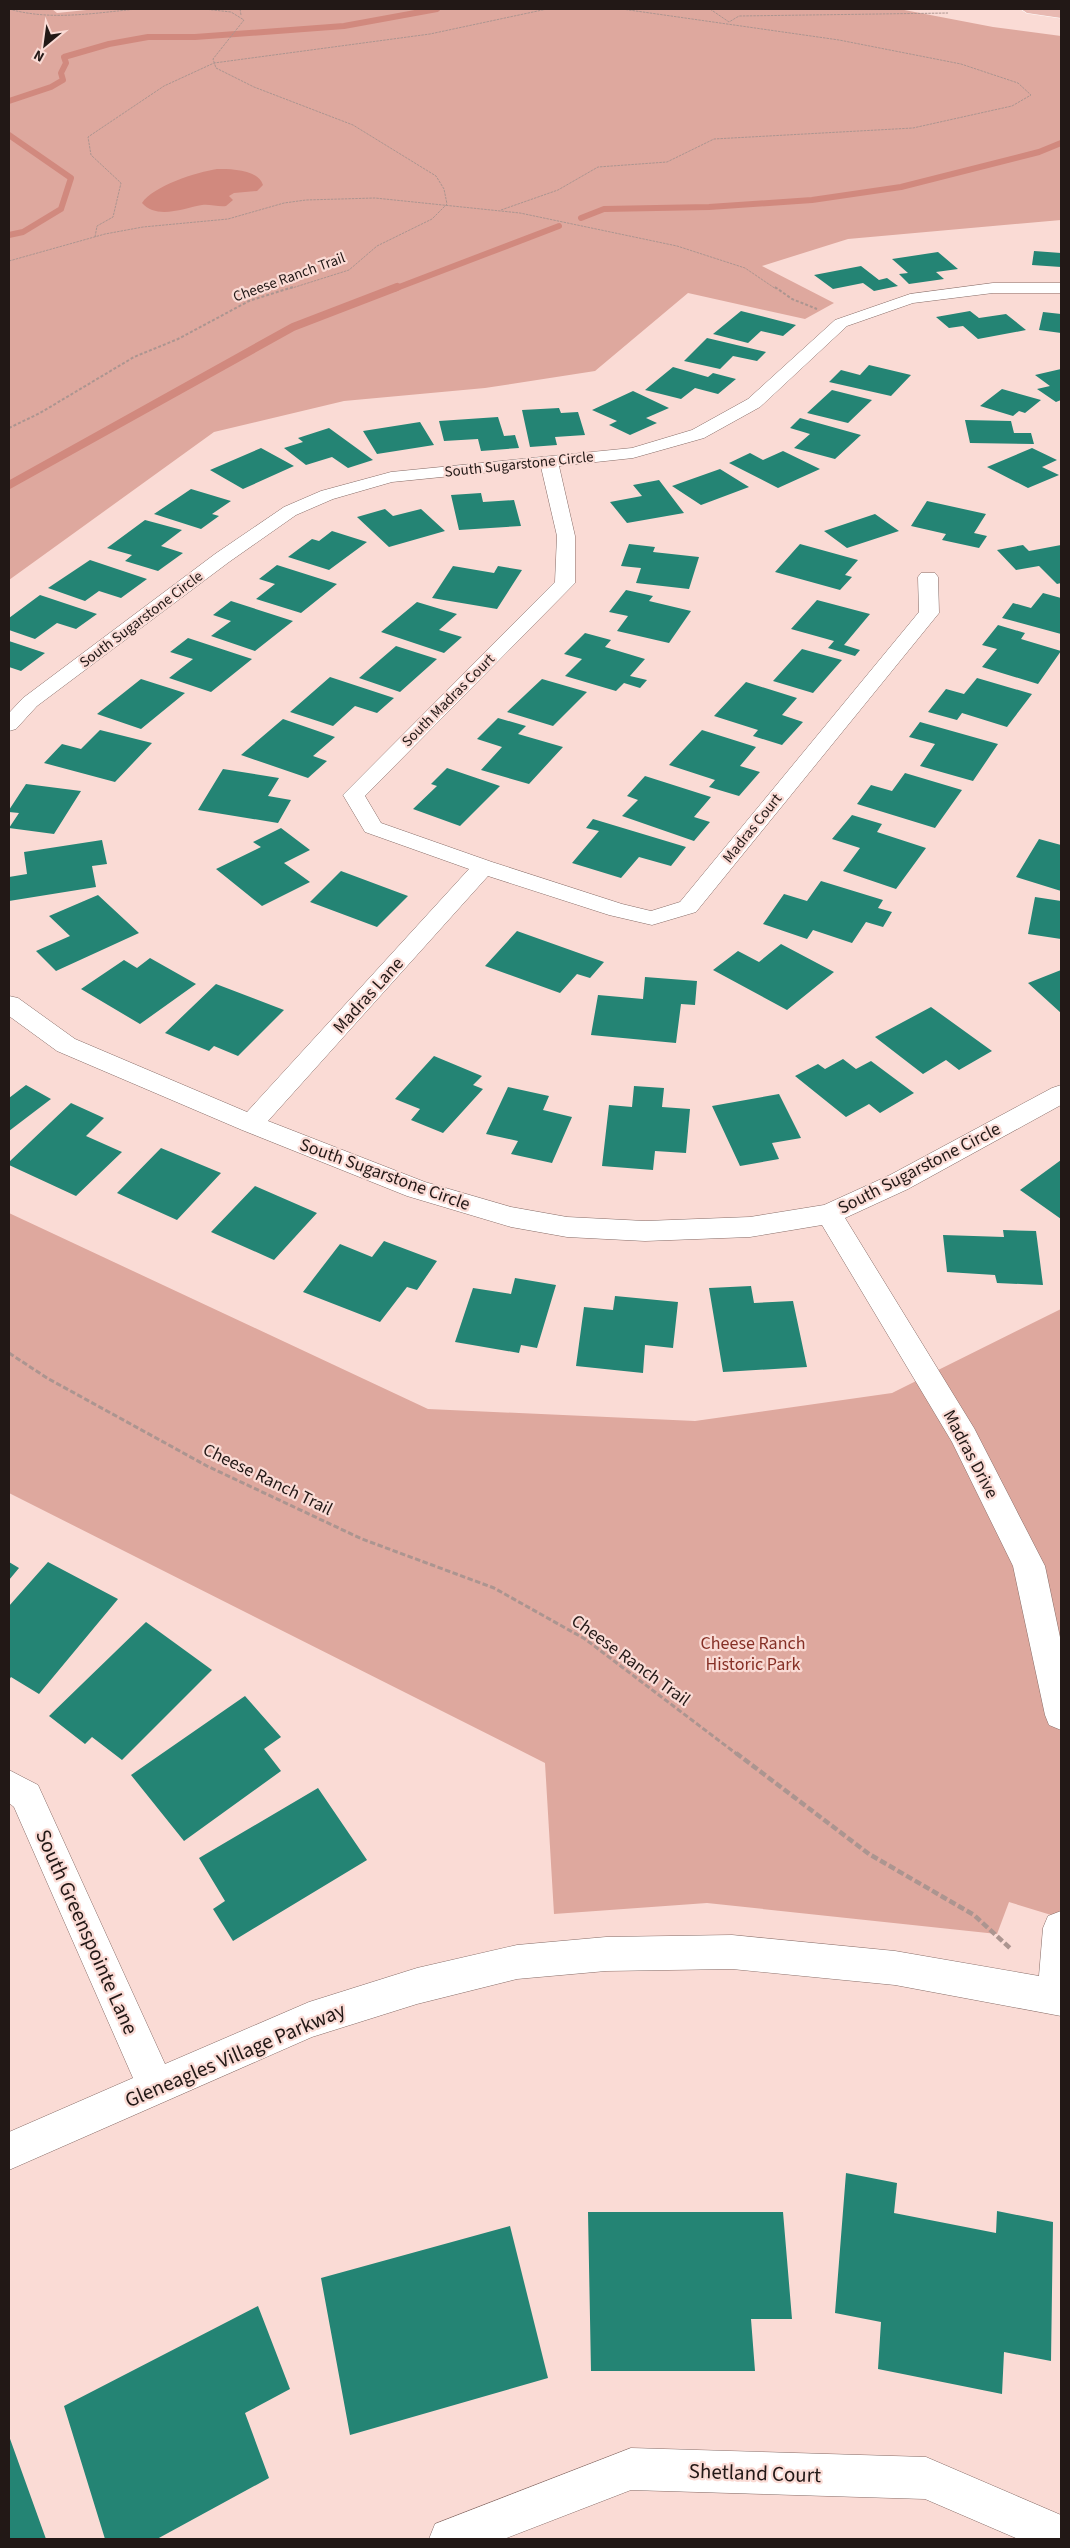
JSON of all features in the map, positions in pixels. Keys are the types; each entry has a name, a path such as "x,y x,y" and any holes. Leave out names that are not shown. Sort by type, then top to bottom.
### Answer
{"main road":[{"path":"1027,9 1061,14"}],"street":[{"name":"South Sugarstone Circle","path":"9,725 30,702 222,558 290,511 327,495 390,477 633,453 698,434 754,403 841,323 910,299 993,288 1061,288"},
{"name":"South Madras Court","path":"484,867 373,827 354,795 565,583 566,536 549,462"},
{"name":"Madras Court","path":"484,867 616,910 652,918 688,907 929,613 928,577"},
{"name":"Madras Lane","path":"251,1124 484,867"},
{"name":"South Sugarstone Circle","path":"9,1004 66,1045 251,1124 416,1189 511,1217 567,1227 645,1232 740,1227 829,1214 899,1182 1061,1094"},
{"name":"Madras Drive","path":"829,1214 964,1436 1029,1566 1061,1715"},
{"name":"South Greenspointe Lane","path":"9,1785 26,1796 156,2087"},
{"path":"1058,1998 1061,1928"},
{"name":"Gleneagles Village Parkway","path":"9,2152 308,2020 416,1986 517,1962 606,1954 732,1952 895,1968 1058,1998"},
{"name":"Shetland Court","path":"450,2539 630,2469 926,2478 1061,2536"}],"path":[{"path":"9,9 18,12 70,15 137,9"},
{"path":"204,9 228,10 240,15 244,20 213,59 216,68 254,88 353,125 436,176 444,189 447,204"},
{"path":"240,9 240,15"},
{"path":"95,237 97,226 113,217 121,183 90,155 88,137 164,86 214,63 430,34 548,9"},
{"path":"501,210 558,190 598,166 667,162 714,139 913,128 1012,106 1031,95 1018,84 960,64 839,40 789,34 729,22 622,9"},
{"path":"710,9 729,22"},
{"path":"729,22 739,16 948,13"},
{"path":"9,261 95,237 143,227 203,224 284,203 306,200 375,198 501,210 668,244 745,268 792,299 826,313 841,323"},
{"name":"Cheese Ranch Trail","path":"9,428 40,413 134,357 178,339 249,301 349,270 377,246 432,219 447,204"},
{"name":"Cheese Ranch Trail","path":"9,1353 47,1378 207,1466 362,1539 494,1588 585,1639 869,1854 974,1915 998,1934 1058,1998"}],"green space":[{"path":"9,9 52,9 57,13 96,9 899,9 993,27 1061,36 1061,220 848,239 762,266 834,303 805,319 688,293 595,371 485,388 344,401 214,432 9,580"},
{"name":"Cheese Ranch Historic Park","path":"9,1213 428,1409 695,1421 892,1393 1061,1309 1061,1918 1009,1902 997,1934 707,1903 554,1914 545,1763 9,1493"}],"shaded area":[{"path":"217,169 250,173 256,176 263,185 257,191 234,193 229,196 233,200 226,206 202,205 163,212 148,208 142,203 156,191 176,181"}],"building":[{"path":"1034,251 1061,253 1061,267 1032,265"},
{"path":"938,252 958,269 936,272 944,279 909,284 899,274 908,273 892,259"},
{"path":"861,266 879,280 887,278 898,286 874,291 863,283 833,289 814,275"},
{"path":"741,311 796,325 783,336 761,331 748,343 713,334"},
{"path":"970,311 979,318 1006,314 1026,330 978,339 963,326 949,328 936,317"},
{"path":"1043,312 1061,314 1061,333 1039,330"},
{"path":"707,338 766,352 757,361 733,356 720,369 684,361"},
{"path":"869,365 911,375 891,396 829,382 841,370 860,375"},
{"path":"673,367 708,377 713,373 736,379 718,394 695,388 681,399 645,390"},
{"path":"1061,369 1061,400 1056,402 1037,389 1050,386 1035,375"},
{"path":"1002,389 1041,400 1025,413 1019,411 1013,416 980,406"},
{"path":"832,390 872,400 848,423 807,413"},
{"path":"633,391 669,408 646,418 657,423 630,435 609,425 617,421 592,410"},
{"path":"559,408 561,413 578,412 585,435 555,437 557,445 530,447 522,410"},
{"path":"498,417 504,436 515,435 519,448 481,451 478,439 444,441 439,421"},
{"path":"800,418 861,435 835,459 794,448 810,434 790,428"},
{"path":"965,420 1011,421 1014,433 1031,433 1034,444 970,443"},
{"path":"420,422 434,445 377,454 363,431"},
{"path":"329,428 373,460 348,468 332,457 306,465 284,448 303,442 298,438"},
{"path":"261,448 294,466 243,489 210,470"},
{"path":"1032,448 1057,460 1042,467 1059,475 1028,488 987,467"},
{"path":"783,451 820,469 778,488 729,463 750,453 763,460"},
{"path":"720,469 749,487 701,505 672,486"},
{"path":"659,480 684,513 627,523 610,502 642,496 633,485"},
{"path":"191,489 231,501 212,514 219,516 201,529 154,514"},
{"path":"481,493 483,502 514,500 521,526 459,530 451,495"},
{"path":"927,501 986,514 974,533 987,536 979,548 942,540 946,534 911,526"},
{"path":"385,509 393,516 421,509 445,531 389,547 357,517"},
{"path":"875,514 899,531 847,548 824,531"},
{"path":"145,520 182,530 161,546 183,553 158,571 125,561 132,555 107,548"},
{"path":"332,531 367,542 329,570 288,557 312,539 319,541"},
{"path":"629,544 655,547 653,552 699,557 689,589 636,583 641,568 621,566"},
{"path":"800,544 858,560 845,575 852,577 840,590 775,572"},
{"path":"1023,545 1029,551 1061,545 1061,583 1057,584 1039,566 1016,570 997,550"},
{"path":"90,560 147,579 121,598 99,591 85,601 48,588"},
{"path":"277,565 337,584 301,613 256,599 275,584 259,579"},
{"path":"453,566 494,573 498,566 522,570 497,609 432,598"},
{"path":"626,590 653,596 649,601 691,611 669,643 617,631 628,616 609,612"},
{"path":"1043,593 1061,598 1061,634 1002,618 1013,603 1031,608"},
{"path":"40,595 97,614 76,629 57,623 35,639 9,630 9,618"},
{"path":"817,600 870,614 844,645 860,650 855,656 828,648 834,641 791,629"},
{"path":"231,601 293,621 255,651 211,636 231,621 213,615"},
{"path":"417,602 457,614 439,630 462,637 444,653 381,632"},
{"path":"998,625 1025,633 1021,639 1061,651 1038,684 982,667 997,649 982,645"},
{"path":"585,633 611,640 605,647 645,659 630,676 647,680 640,688 624,683 616,691 565,676 582,659 564,654"},
{"path":"188,638 252,659 211,692 169,678 193,659 170,652"},
{"path":"9,641 45,653 21,671 9,667"},
{"path":"396,646 437,659 400,692 359,678"},
{"path":"802,649 842,660 813,693 773,681"},
{"path":"330,677 394,698 377,713 355,706 333,726 290,712"},
{"path":"977,678 1032,694 1007,727 962,713 957,720 928,712 946,689 964,694"},
{"path":"141,679 185,693 141,729 97,714"},
{"path":"542,679 587,692 553,726 507,712"},
{"path":"746,682 797,698 782,715 803,722 782,745 753,736 758,730 714,716"},
{"path":"498,718 526,726 518,734 563,747 529,784 481,770 502,747 477,739"},
{"path":"283,719 335,737 313,756 327,761 308,778 241,755"},
{"path":"920,722 998,744 973,781 920,766 935,744 909,737"},
{"path":"100,730 152,743 115,782 44,763 62,744 81,749"},
{"path":"702,730 756,747 740,766 760,772 739,796 709,787 715,780 669,765"},
{"path":"447,768 500,786 460,826 413,809 437,786 431,784"},
{"path":"223,769 279,778 268,796 291,800 278,823 198,810"},
{"path":"905,773 962,790 935,828 857,804 871,785 892,791"},
{"path":"645,776 711,797 694,817 710,822 694,841 622,816 638,800 627,796"},
{"path":"26,784 81,791 54,834 9,828 19,813 9,812 9,810"},
{"path":"852,815 882,824 877,832 926,848 896,889 843,871 860,848 832,839"},
{"path":"593,819 686,847 671,866 639,857 621,878 572,863 599,831 586,828"},
{"path":"281,828 310,850 284,863 310,882 262,906 216,869 261,847 253,842"},
{"path":"1039,839 1061,845 1061,891 1016,877"},
{"path":"102,840 107,864 92,866 96,887 9,901 9,877 27,874 24,852"},
{"path":"341,871 408,896 377,927 310,902"},
{"path":"821,881 883,900 878,908 892,912 883,927 866,922 852,943 813,930 807,939 763,924 784,894 807,901"},
{"path":"98,895 139,933 56,971 36,951 70,936 49,916"},
{"path":"1035,897 1061,901 1061,939 1028,934"},
{"path":"517,931 604,962 590,978 577,974 560,993 485,966"},
{"path":"781,944 834,972 787,1010 713,970 738,951 759,962"},
{"path":"150,958 196,984 140,1024 81,989 124,960 137,968"},
{"path":"1061,970 1061,1013 1028,983"},
{"path":"645,977 697,981 695,1005 681,1004 676,1043 591,1035 598,995 643,999"},
{"path":"216,984 284,1010 238,1056 214,1046 209,1051 165,1033"},
{"path":"931,1007 992,1051 959,1070 946,1060 923,1074 875,1037"},
{"path":"434,1056 482,1076 473,1085 483,1089 443,1133 411,1120 420,1109 395,1099"},
{"path":"843,1059 856,1069 871,1061 914,1093 880,1113 869,1104 846,1117 795,1076 818,1064 825,1069"},
{"path":"26,1085 51,1099 9,1131 9,1098"},
{"path":"634,1086 664,1088 662,1107 690,1109 686,1153 655,1151 653,1170 602,1166 609,1105 632,1107"},
{"path":"508,1087 549,1096 543,1110 572,1117 552,1163 511,1154 518,1141 486,1134"},
{"path":"779,1094 801,1138 772,1143 779,1159 740,1166 712,1106"},
{"path":"71,1103 104,1118 86,1136 122,1152 76,1196 9,1165 9,1162"},
{"path":"161,1148 221,1173 177,1220 117,1193"},
{"path":"1061,1160 1061,1219 1020,1190"},
{"path":"255,1186 317,1213 274,1260 211,1232"},
{"path":"1003,1230 1036,1231 1043,1285 997,1283 995,1275 947,1272 943,1235 1004,1237"},
{"path":"384,1241 437,1261 417,1290 407,1287 380,1322 303,1292 340,1244 372,1257"},
{"path":"515,1278 556,1285 537,1348 521,1345 519,1353 455,1342 473,1288 511,1294"},
{"path":"751,1286 754,1303 793,1301 807,1367 723,1372 709,1288"},
{"path":"615,1296 678,1302 673,1348 645,1345 643,1373 576,1366 584,1307 613,1310"},
{"path":"9,1562 19,1568 9,1580"},
{"path":"48,1562 118,1599 39,1694 11,1677 9,1680 9,1606"},
{"path":"146,1622 212,1670 122,1760 92,1737 85,1744 49,1716"},
{"path":"245,1696 281,1737 264,1749 281,1771 184,1841 131,1775"},
{"path":"318,1788 367,1860 233,1941 213,1909 225,1901 199,1858"},
{"path":"846,2173 897,2183 894,2213 996,2233 997,2211 1053,2222 1051,2361 1004,2352 1002,2394 878,2369 881,2322 835,2313"},
{"path":"588,2212 783,2212 792,2319 751,2319 755,2371 591,2371"},
{"path":"510,2226 548,2378 350,2435 321,2278"},
{"path":"258,2306 290,2389 245,2413 269,2478 157,2539 105,2539 64,2406"},
{"path":"9,2436 46,2539 9,2539"}],"waterway":[{"path":"9,101 51,87 63,80 61,73 66,63 64,57 109,44 148,37 195,37 344,26 437,9"},
{"path":"9,135 71,178 61,209 23,232 9,235"},
{"path":"581,218 604,209 709,207 812,200 901,187 1039,152 1061,143"},
{"path":"394,289 559,226"},
{"path":"9,485 293,327 397,287"}]}
